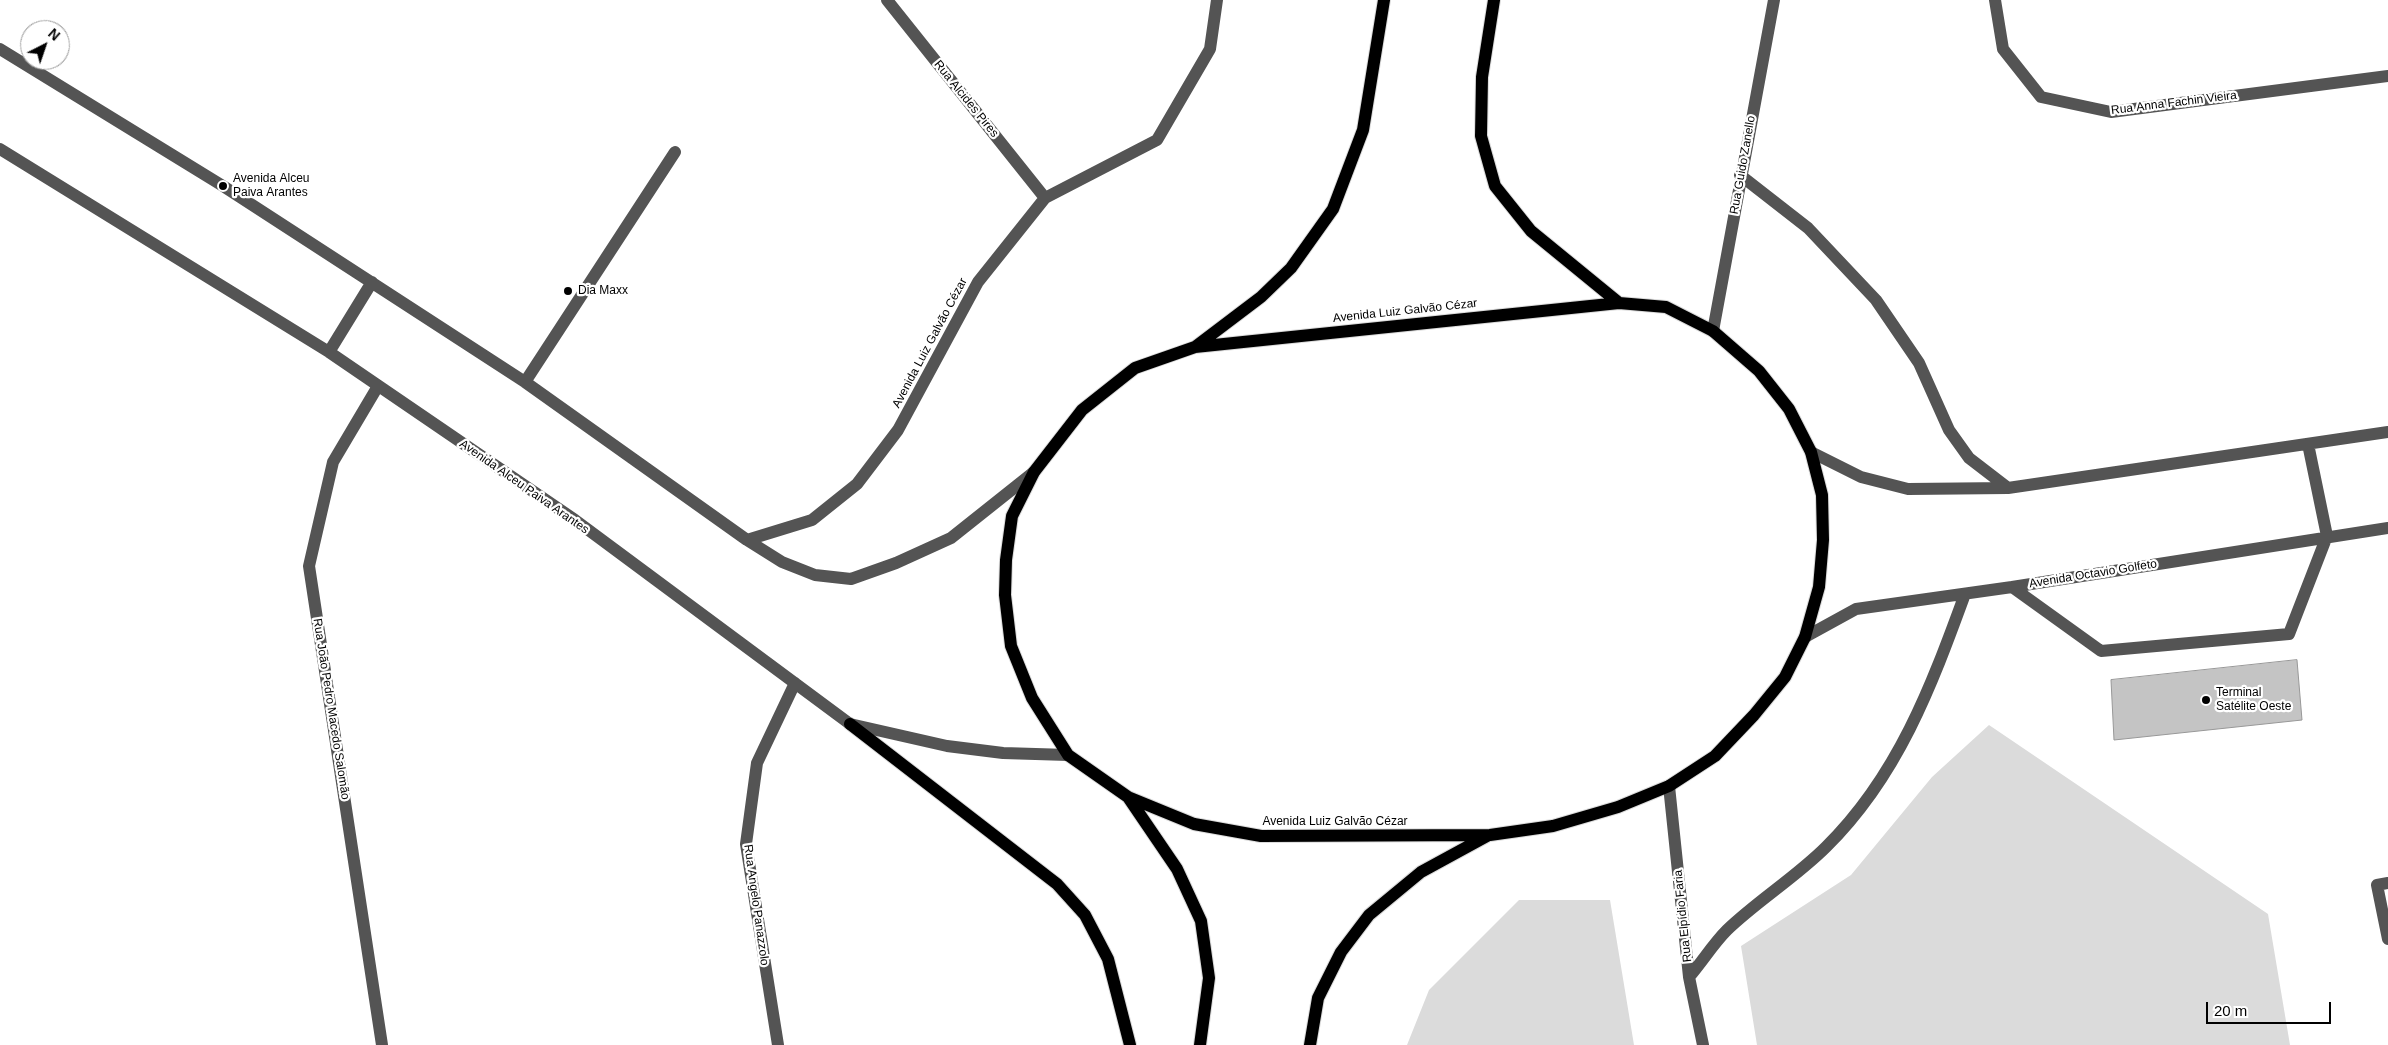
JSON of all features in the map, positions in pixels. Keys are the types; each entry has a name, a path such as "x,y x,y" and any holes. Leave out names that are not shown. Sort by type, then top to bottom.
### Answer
{"main road":[{"name":"Avenida Luiz Galvão Cézar","path":"1195,347 1261,297 1291,268 1332,209 1363,130 1384,0"},
{"path":"1494,0 1482,77 1481,136 1495,186 1531,231 1619,303"},
{"name":"Avenida Luiz Galvão Cézar","path":"1619,303 1666,307 1713,331 1759,371 1789,409 1811,452 1822,495 1823,540 1819,587 1805,637 1784,677 1754,715 1715,756 1669,786 1618,808 1554,826 1490,835 1261,836 1194,824 1128,797 1068,755 1032,698 1011,646 1005,595 1006,560 1012,516 1034,472 1082,410 1135,368 1195,347 1619,303"},
{"path":"850,724 1057,884 1085,916 1108,959 1130,1045"},
{"name":"Avenida Luiz Galvão Cézar","path":"1128,797 1177,869 1201,921 1209,978 1200,1045"},
{"name":"Avenida Luiz Galvão Cézar","path":"1310,1045 1318,998 1341,952 1369,914 1422,872 1490,835"}],"street":[{"name":"Rua Alcides Pires","path":"887,0 1045,198"},
{"name":"Avenida Luiz Galvão Cézar","path":"747,540 812,520 857,484 898,430 978,282 1045,198 1158,140 1210,49 1217,0"},
{"name":"Rua Guido Zanello","path":"1713,331 1740,175 1774,0"},
{"name":"Rua Anna Fachin Vieira","path":"1995,0 2003,49 2041,97 2111,112 2388,76"},
{"path":"0,49 223,186 372,282 524,382 747,540 782,562 815,575 851,579 896,563 951,538 1034,472"},
{"name":"Avenida Alceu Paiva Arantes","path":"0,149 329,352 575,520 850,724 947,746 1003,754 1068,755"},
{"path":"524,382 674,152"},
{"path":"1740,175 1808,228 1876,300 1919,363 1948,430 1968,458 2008,488"},
{"path":"329,352 372,282"},
{"name":"Rua João Pedro Macedo Salomão","path":"378,386 333,462 308,566 382,1045"},
{"path":"1811,452 1861,476 1908,489 2008,488 2388,432"},
{"path":"2012,587 2100,651 2289,634 2327,536 2308,444"},
{"name":"Avenida Octavio Golfeto","path":"1805,637 1856,609 2012,587 2327,536 2388,528"},
{"path":"1689,977 1728,930 1825,848 1867,802 1909,733 1937,671 1965,594"},
{"name":"Rua Angelo Panazzolo","path":"778,1045 746,844 757,763 795,683"},
{"name":"Rua Elpídio Faria","path":"1669,786 1689,977 1703,1045"},
{"path":"2382,884 2388,939"}],"shaded area":[{"path":"1989,725 2268,914 2290,1045 1757,1045 1741,946 1851,875 1932,777"},
{"path":"1519,900 1610,900 1634,1045 1407,1045 1429,990"}],"building":[{"name":"Terminal Satélite Oeste","path":"2297,660 2302,720 2114,740 2111,680"}],"place":[{"name":"Avenida Alceu Paiva Arantes","path":"223,186"},
{"name":"Dia Maxx","path":"568,291"},
{"name":"Terminal Satélite Oeste","path":"2206,700"}]}
